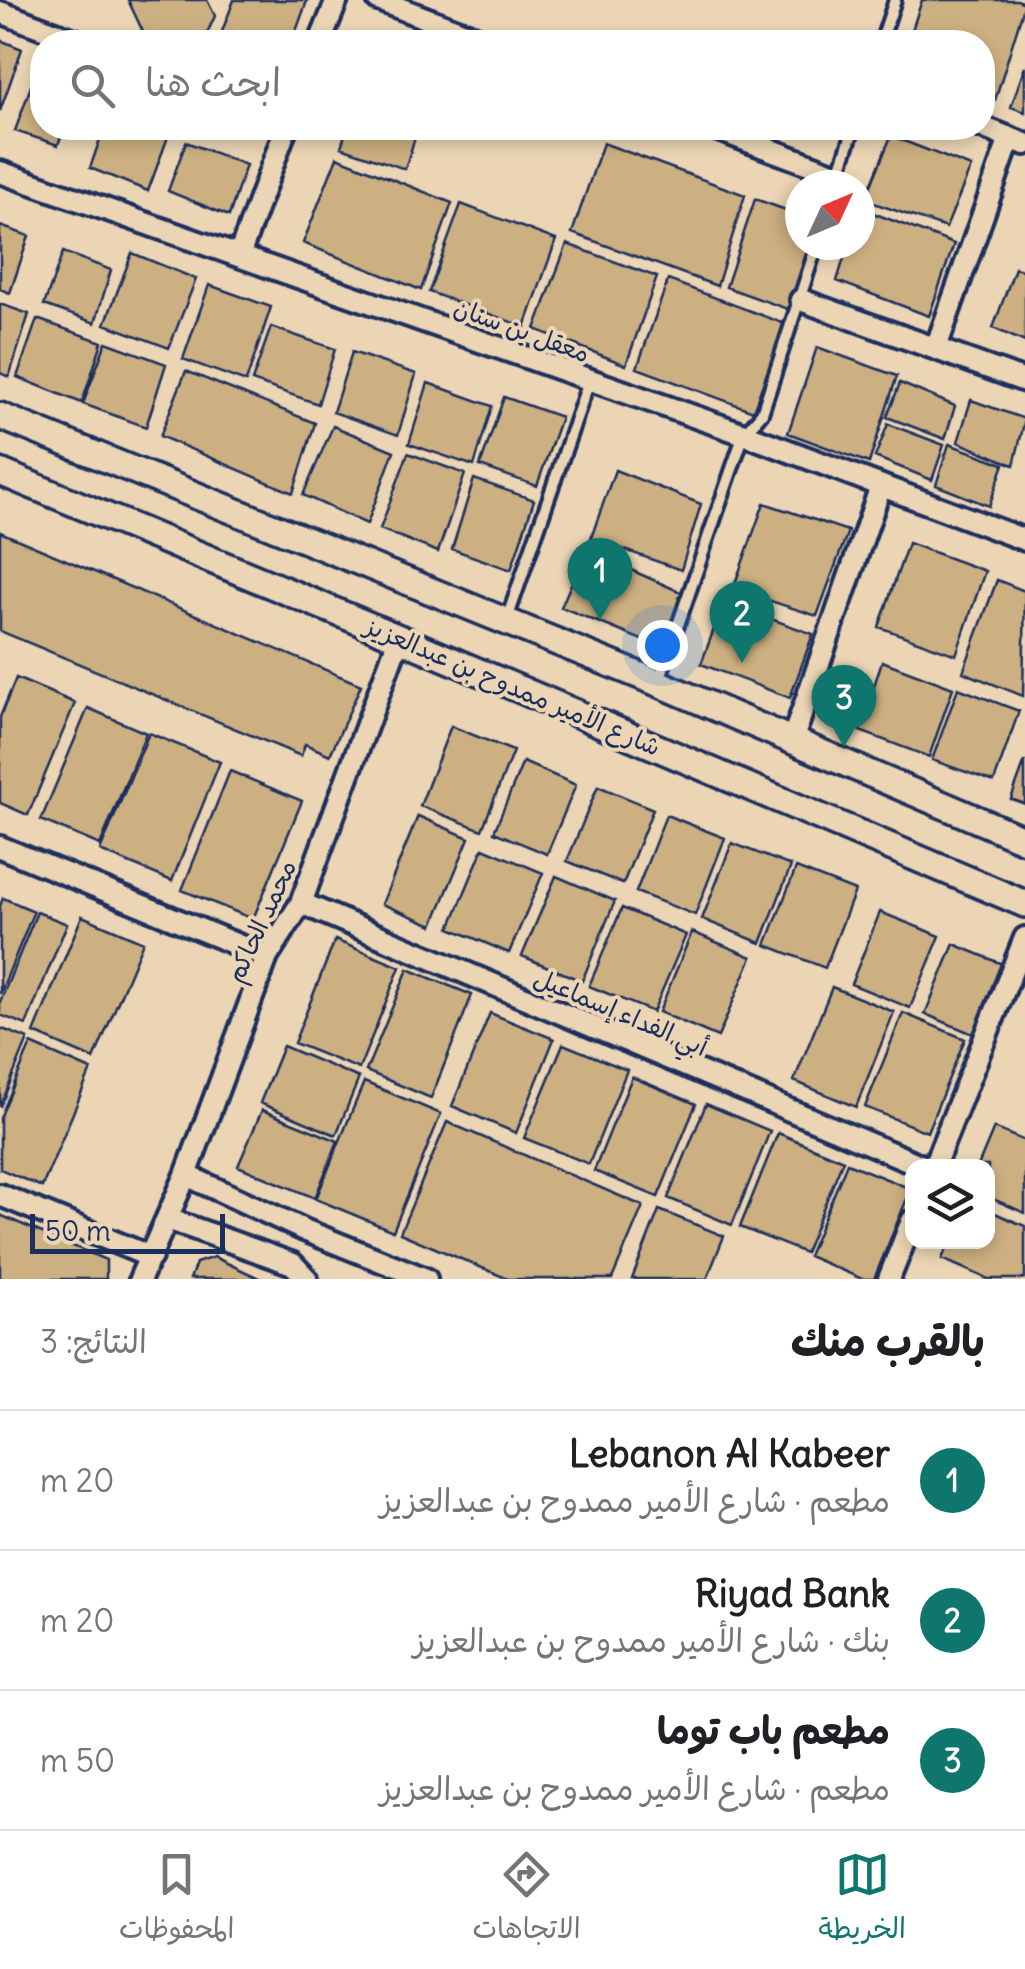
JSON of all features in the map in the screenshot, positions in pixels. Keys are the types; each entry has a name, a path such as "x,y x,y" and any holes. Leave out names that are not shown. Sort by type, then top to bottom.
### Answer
{"street":[{"path":"325,30 337,0"},
{"path":"378,0 458,30"},
{"path":"0,12 48,30"},
{"path":"238,256 282,140"},
{"path":"741,140 812,170"},
{"path":"936,348 1018,141"},
{"name":"معقل بن سنان","path":"0,172 744,434 1025,540"},
{"path":"801,300 1025,381"},
{"path":"0,416 658,683 1025,840"},
{"name":"شارع الأمير ممدوح بن عبدالعزيز","path":"0,472 1025,904"},
{"path":"792,741 882,486"},
{"name":"محمد الحاكم","path":"140,1279 186,1175 268,957 301,903 399,638"},
{"path":"0,847 268,957"},
{"name":"أبي الفداء إسماعيل","path":"301,903 905,1159"},
{"path":"937,1159 1025,938"},
{"path":"186,1175 304,1230 426,1279"},
{"path":"0,1196 151,1258"},
{"path":"168,1219 293,1264 308,1279"},
{"path":"889,1279 905,1239"}],"lane":[{"path":"885,30 894,0"},
{"path":"839,170 850,140"},
{"path":"658,683 744,434 762,413 813,260"},
{"path":"506,623 589,381"}],"building":[{"path":"128,0 207,0 215,16 209,30 142,30"},
{"path":"234,0 307,1 296,30 223,30"},
{"path":"922,0 1025,3 995,100 995,30 912,30"},
{"path":"0,40 22,49 0,111"},
{"path":"1025,66 1025,112 1011,107"},
{"path":"30,89 30,136 15,131"},
{"path":"100,140 167,140 148,191 90,168"},
{"path":"343,140 414,140 405,169 341,147"},
{"path":"889,140 901,140 971,167 946,228 875,203 875,175"},
{"path":"186,142 246,165 229,216 168,191"},
{"path":"603,143 745,195 717,286 572,233"},
{"path":"337,157 452,203 421,290 303,243"},
{"path":"755,199 785,210 785,260 806,260 790,310 726,287"},
{"path":"461,204 556,240 525,327 429,292"},
{"path":"875,214 954,244 929,316 837,281 843,260 875,260"},
{"path":"0,226 29,236 10,293 0,289"},
{"path":"567,244 657,277 626,365 535,329"},
{"path":"63,252 111,270 95,323 44,305"},
{"path":"132,253 196,279 169,348 105,324"},
{"path":"1015,268 1025,271 1025,342 993,328"},
{"path":"668,280 785,324 753,411 637,368"},
{"path":"209,285 271,307 246,382 183,359"},
{"path":"0,304 29,314 9,377 0,373"},
{"path":"37,319 102,342 82,403 17,377"},
{"path":"271,327 335,349 318,404 252,381"},
{"path":"106,342 166,364 146,427 83,404"},
{"path":"817,347 897,376 869,463 788,433"},
{"path":"352,352 416,374 398,435 333,412"},
{"path":"186,371 315,423 293,493 160,436"},
{"path":"428,383 492,406 474,466 409,444"},
{"path":"900,383 955,406 945,439 887,417"},
{"path":"504,397 561,417 537,486 480,466"},
{"path":"971,400 1025,419 1014,465 958,442"},
{"path":"888,424 944,445 932,480 875,457"},
{"path":"333,426 394,451 367,524 303,495"},
{"path":"949,444 1004,464 989,506 936,485"},
{"path":"408,453 465,474 438,552 380,529"},
{"path":"615,470 701,504 681,570 591,538"},
{"path":"474,479 534,500 511,570 452,549"},
{"path":"764,503 848,531 817,616 733,589"},
{"path":"0,532 361,685 330,755 305,744 301,756 0,631"},
{"path":"908,543 985,571 956,655 879,627"},
{"path":"586,550 685,594 664,649 561,607"},
{"path":"997,580 1025,591 1023,696 963,672"},
{"path":"724,602 813,634 790,698 701,664"},
{"path":"882,661 953,688 929,757 860,731"},
{"path":"16,678 75,703 28,815 0,803 0,717"},
{"path":"958,688 1019,711 994,782 932,760"},
{"path":"88,708 146,733 100,845 41,820"},
{"path":"451,726 513,751 482,830 420,806"},
{"path":"149,733 220,762 172,881 100,851"},
{"path":"1025,761 1025,804 1011,799"},
{"path":"523,762 576,785 547,854 494,832"},
{"path":"230,771 302,801 253,919 182,890"},
{"path":"598,786 653,809 623,884 567,861"},
{"path":"666,815 725,838 695,915 636,892"},
{"path":"418,816 469,838 433,925 382,904"},
{"path":"732,843 791,866 761,943 702,919"},
{"path":"483,848 543,873 509,953 450,928"},
{"path":"796,868 855,891 825,968 766,945"},
{"path":"556,876 615,901 582,981 522,956"},
{"path":"3,898 34,911 0,994 0,906"},
{"path":"622,908 686,935 653,1012 589,986"},
{"path":"37,912 67,924 26,1025 0,1015 0,1002"},
{"path":"880,912 940,936 910,1008 851,984"},
{"path":"82,916 143,942 94,1059 34,1033"},
{"path":"692,932 752,957 718,1037 659,1012"},
{"path":"335,940 400,967 359,1069 294,1043"},
{"path":"954,944 1007,966 978,1036 925,1014"},
{"path":"408,969 472,995 431,1098 366,1071"},
{"path":"832,987 894,1012 856,1107 794,1081"},
{"path":"490,1013 554,1039 516,1133 452,1106"},
{"path":"903,1013 965,1039 927,1132 865,1107"},
{"path":"0,1028 28,1039 0,1107"},
{"path":"31,1044 91,1070 42,1187 0,1169 0,1118"},
{"path":"563,1044 627,1070 589,1164 524,1138"},
{"path":"283,1046 359,1078 336,1135 260,1103"},
{"path":"632,1077 696,1104 658,1197 594,1171"},
{"path":"364,1082 441,1114 393,1231 316,1199"},
{"path":"706,1104 770,1131 732,1225 668,1198"},
{"path":"262,1110 338,1141 315,1198 238,1166"},
{"path":"447,1122 643,1206 612,1279 508,1279 400,1233"},
{"path":"994,1128 1025,1141 1025,1213 995,1200 995,1159 981,1159"},
{"path":"778,1133 843,1160 805,1253 740,1227"},
{"path":"847,1163 905,1187 905,1204 874,1279 862,1279 808,1256"},
{"path":"659,1210 724,1236 707,1279 632,1279"},
{"path":"995,1213 1025,1226 1025,1279 988,1279 942,1259 946,1249 995,1249"},
{"path":"0,1215 106,1260 106,1279 0,1279"},
{"path":"214,1257 261,1279 190,1279 196,1263"}],"place":[{"name":"Lebanon Al Kabeer","path":"600,620"},
{"name":"Riyad Bank","path":"742,663"},
{"name":"مطعم باب توما","path":"844,747"}]}
